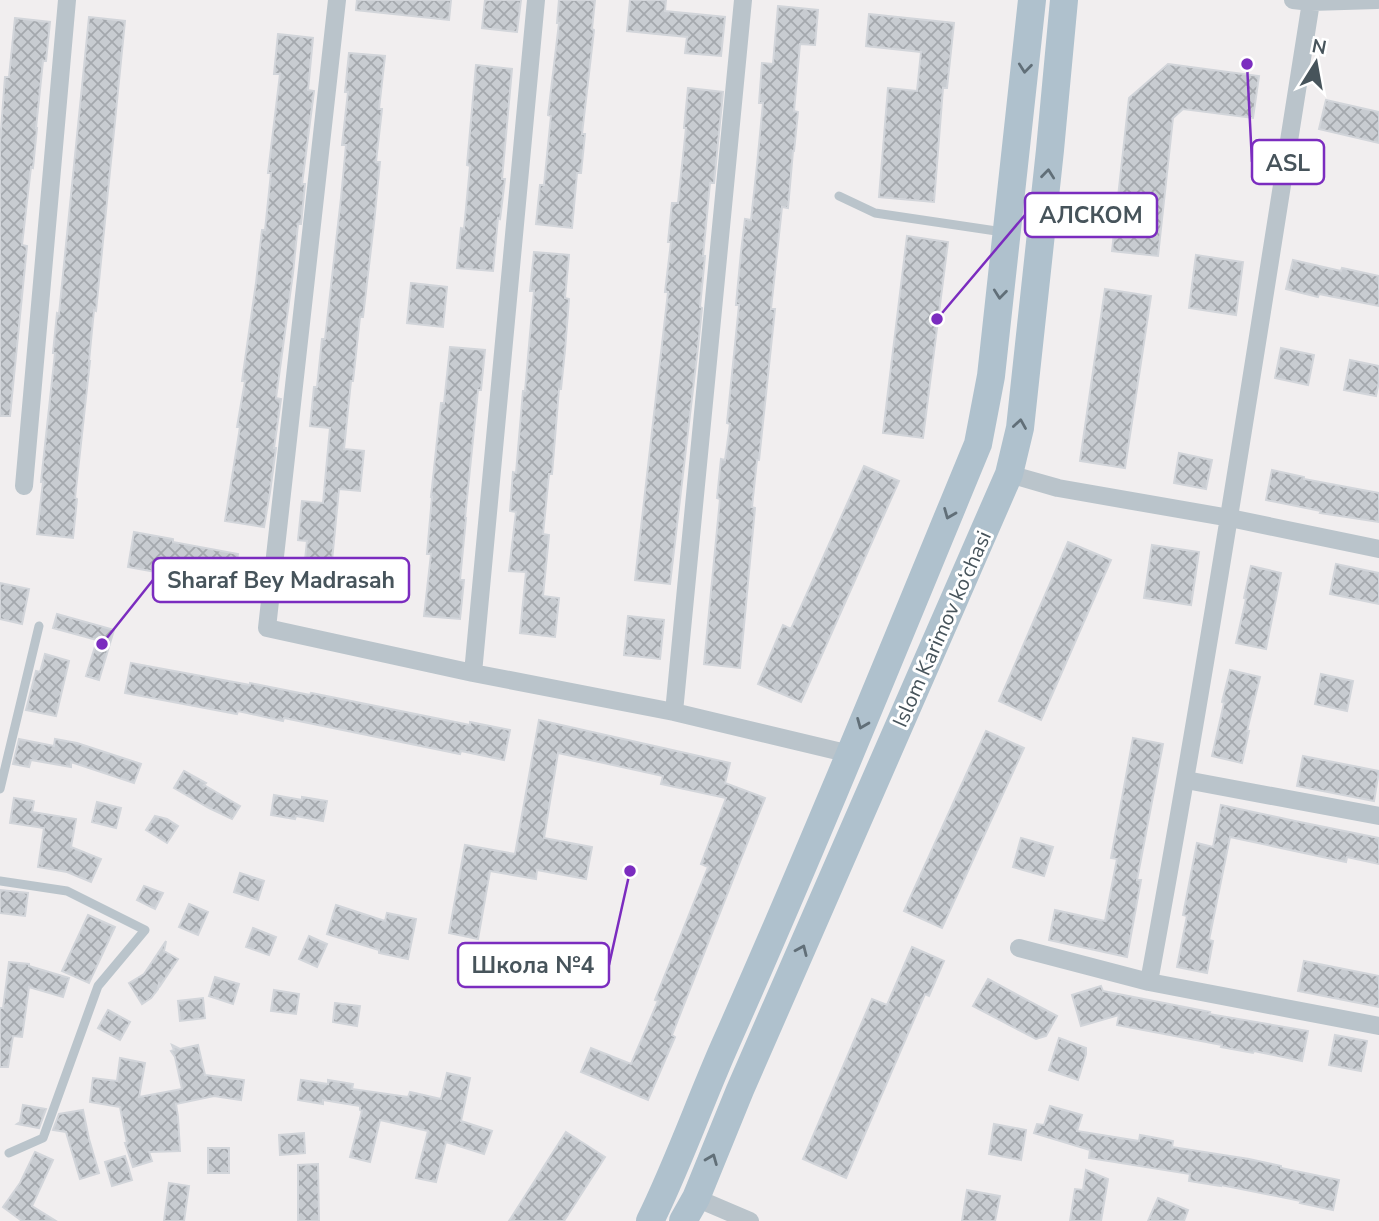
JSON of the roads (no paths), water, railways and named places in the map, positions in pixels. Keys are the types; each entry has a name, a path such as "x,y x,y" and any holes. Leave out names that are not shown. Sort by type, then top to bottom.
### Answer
{"main road":[{"name":"Islom Karimov ko‘chasi","path":"690,1209 1009,474 1020,428 1064,0"},
{"name":"Islom Karimov ko‘chasi","path":"650,1221 790,897 978,444 991,376 1007,232 1027,1"}],"street":[{"path":"24,486 67,0"},
{"path":"337,0 267,628 474,673 674,712 850,754"},
{"path":"474,673 536,0"},
{"path":"674,712 743,0"},
{"path":"1293,0 1377,0"},
{"path":"1149,982 1230,518 1311,2"},
{"path":"1009,474 1058,488 1230,518 1379,549"},
{"path":"1186,780 1379,816"},
{"path":"1019,948 1149,982 1379,1026"},
{"path":"690,1209 750,1221"}],"lane":[{"path":"839,196 875,213 1007,232"},
{"path":"0,789 39,626"},
{"path":"0,881 67,891 145,930 98,986 43,1138 9,1153"}],"place":[{"name":"ASL","path":"1247,64"},
{"name":"АЛСКОМ","path":"937,319"},
{"name":"Sharaf Bey Madrasah","path":"102,644"},
{"name":"Школа №4","path":"630,871"}]}
